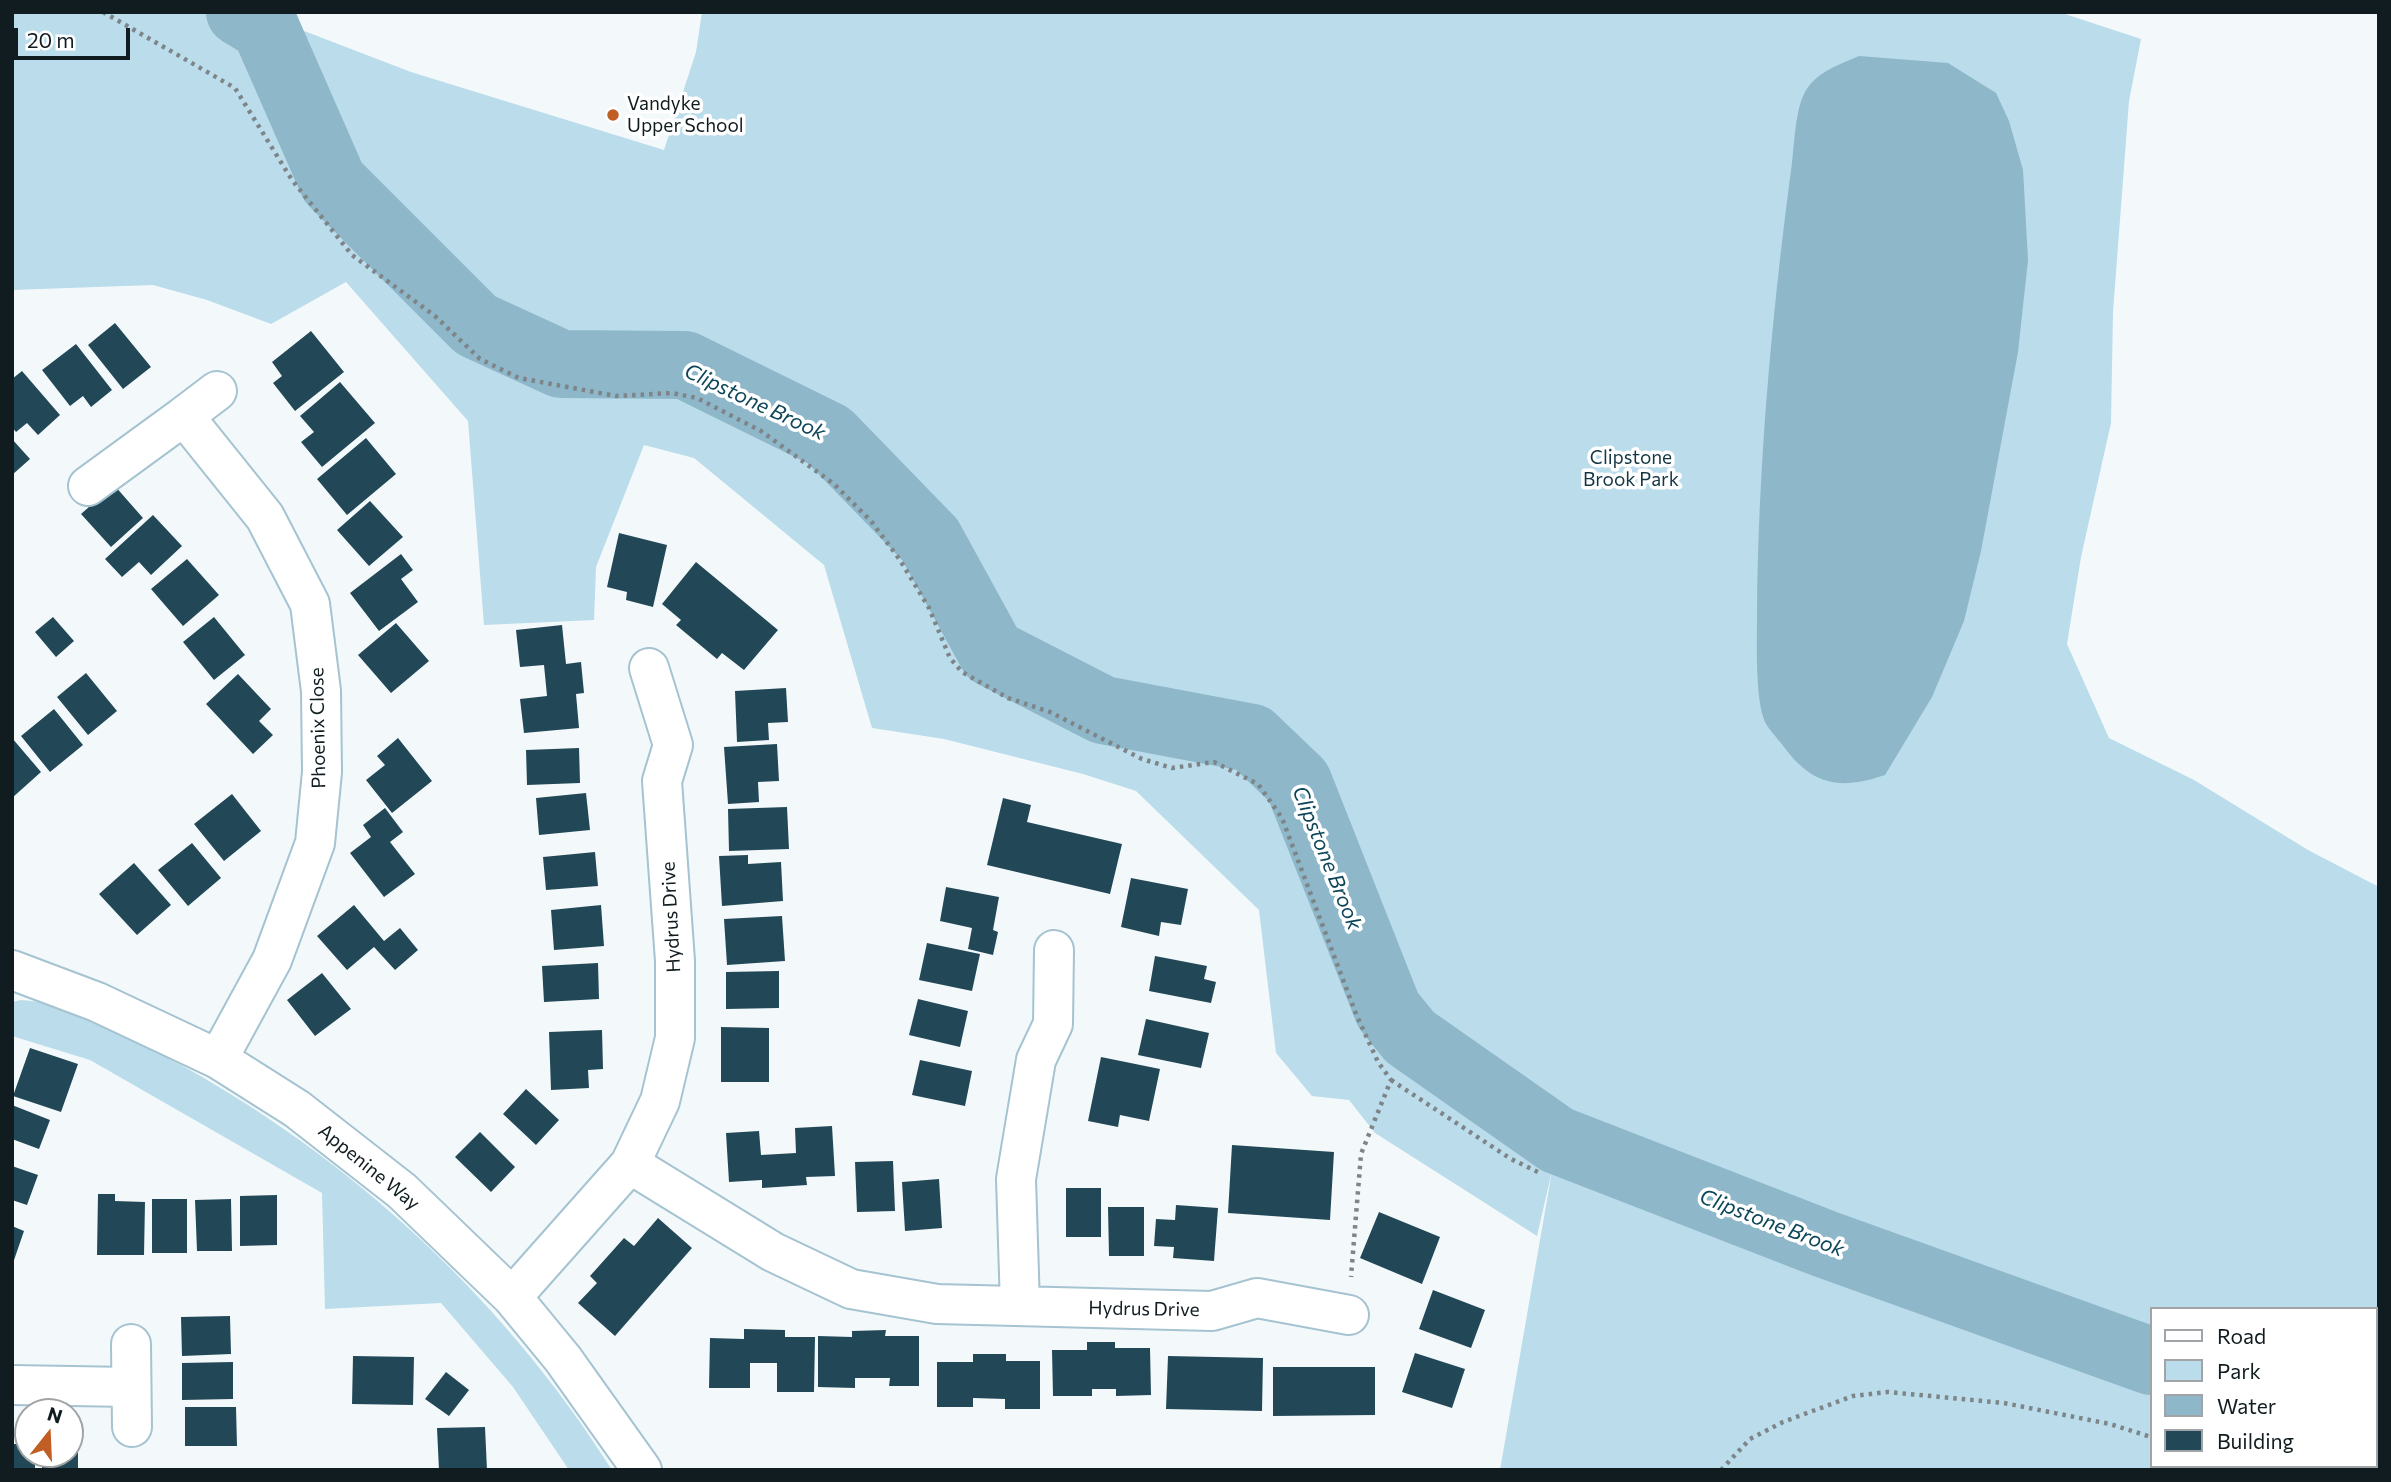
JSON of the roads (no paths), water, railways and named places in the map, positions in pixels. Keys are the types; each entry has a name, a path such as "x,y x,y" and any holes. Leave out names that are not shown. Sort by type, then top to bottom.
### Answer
{"street":[{"path":"88,486 217,391"},
{"name":"Phoenix Close","path":"184,416 265,517 310,604 321,691 322,772 315,842 272,960 218,1059"},
{"name":"Hydrus Drive","path":"512,1297 630,1164 660,1101 675,1038 674,961 662,781 673,745 649,668"},
{"path":"1020,1306 1016,1179 1036,1060 1053,1024 1054,950"},
{"name":"Appenine Way","path":"12,970 97,1002 218,1059 297,1109 402,1191 512,1297 563,1359 642,1470"},
{"name":"Hydrus Drive","path":"630,1164 773,1252 851,1289 937,1304 1212,1311 1257,1298 1349,1315"},
{"path":"131,1345 132,1427"},
{"path":"12,1385 130,1387"}],"water":[{"path":"1859,56 1948,63 1996,93 2009,121 2023,170 2028,260 2018,352 1981,551 1964,621 1932,697 1885,775 1853,783 1839,783 1815,776 1803,768 1765,722 1757,670 1758,561 1771,342 1798,112 1804,94 1814,80"}],"waterway":[{"name":"Clipstone Brook","path":"240,12 265,27 333,182 476,325 561,364 685,365 829,436 930,540 992,653 1103,710 1252,738 1298,782 1388,1010 1410,1037 1557,1140 1825,1244 2150,1361"}],"place":[{"name":"Vandyke Upper School","path":"613,115"}],"park label":[{"name":"Clipstone Brook Park","path":"1631,469"}]}
